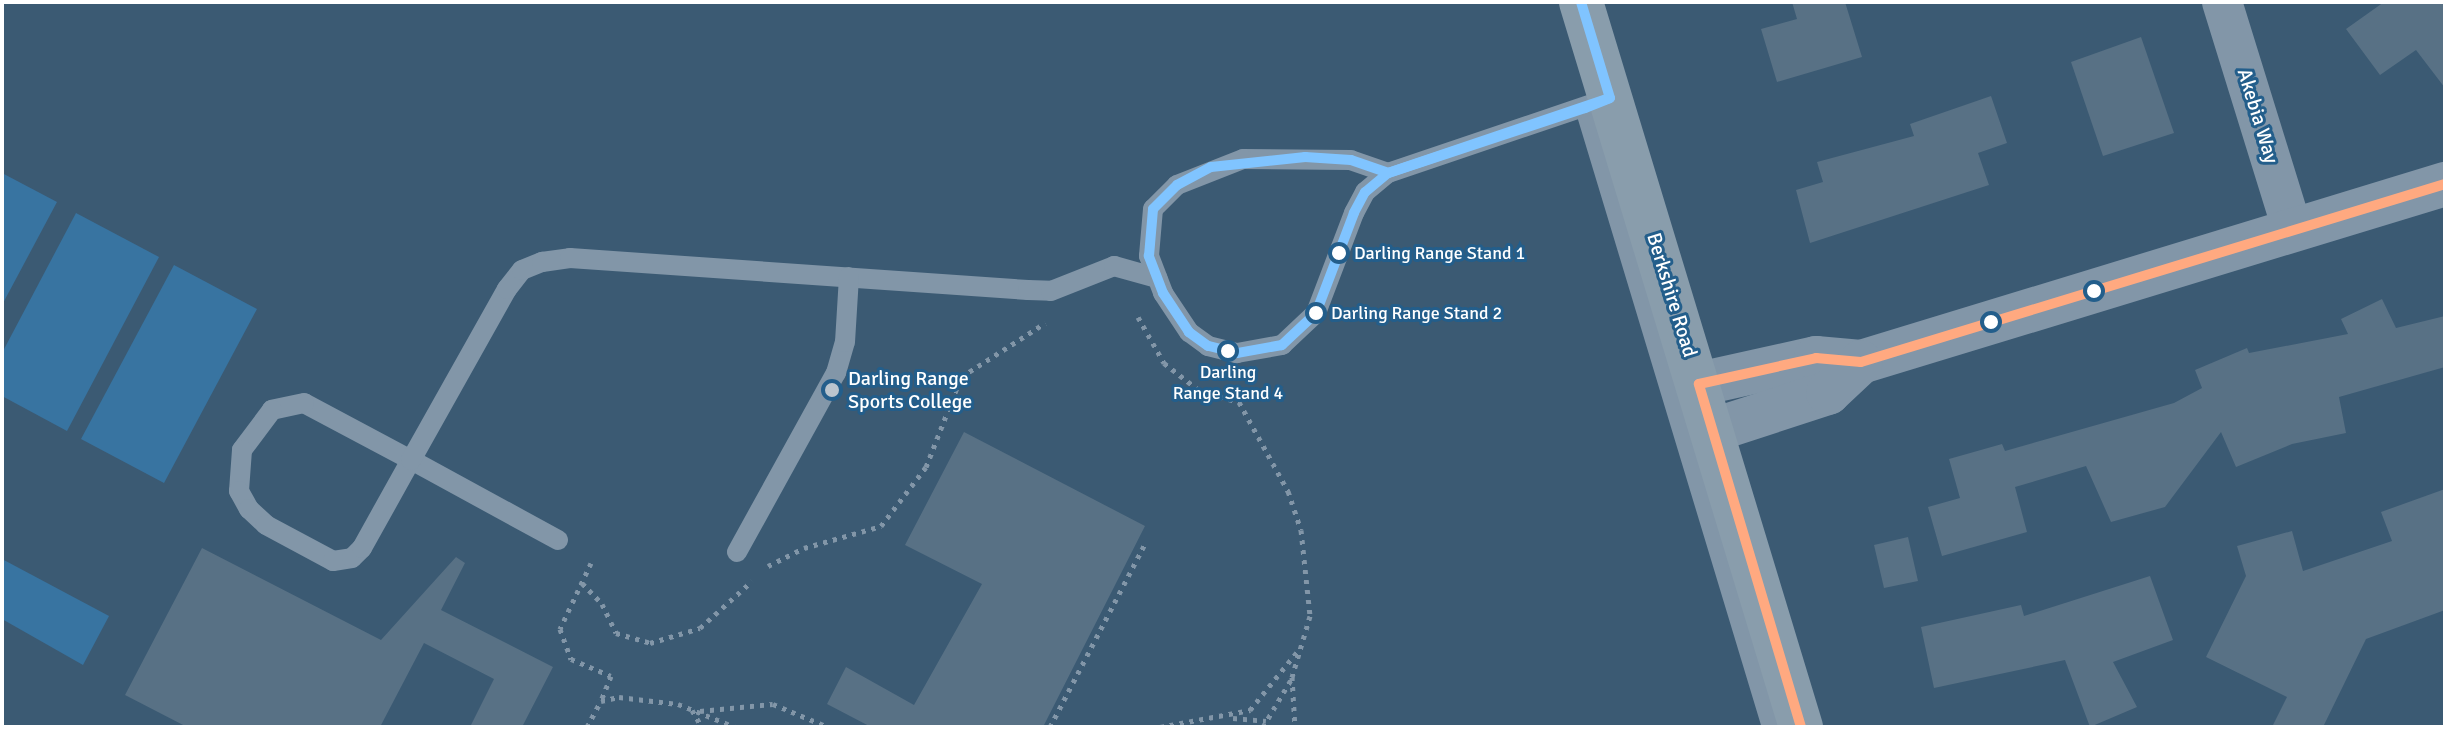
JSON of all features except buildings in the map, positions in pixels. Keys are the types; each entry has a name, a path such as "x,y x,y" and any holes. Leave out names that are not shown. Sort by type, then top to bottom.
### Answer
{"main road":[{"name":"Berkshire Road","path":"1581,2 1598,103 1714,430 1801,727"}],"street":[{"name":"Akebia Way","path":"2222,2 2293,231"},
{"path":"1699,384 1816,358 1861,362 2445,184"},
{"path":"1714,430 1828,393 1861,362"}],"lane":[{"path":"1388,173 1351,160 1305,157 1243,159 1211,167 1177,185 1153,209 1149,256 1157,278 1189,332 1208,346 1237,353 1282,345 1316,313 1354,213 1365,192 1388,173 1598,103 1772,727"},
{"path":"558,540 411,460 304,403 272,410 250,434 237,470 239,491 266,525 343,563 362,548 411,460 507,289 522,270 542,262 570,258 1051,291 1100,268 1157,278"},
{"path":"737,552 836,373 845,342 849,277"}],"path":[{"path":"1134,307 1164,363 1200,391 1239,402 1274,461 1301,530 1310,616 1292,677 1264,724 1232,718 1160,727"},
{"path":"582,583 602,604 616,633 650,643 700,628 785,555 881,526 920,479 961,377 1055,316"},
{"path":"1050,727 1145,544"},
{"path":"587,727 611,676 571,659 560,629 591,563"},
{"path":"1232,718 1260,700 1301,645"},
{"path":"1292,677 1295,727"},
{"path":"601,701 643,699 691,710 735,727"},
{"path":"691,710 773,704 828,727"},
{"path":"691,710 702,727"}],"shaded area":[{"path":"2,173 57,202 2,305"},
{"path":"76,213 159,257 67,431 2,396 2,353"},
{"path":"174,265 257,309 164,483 81,439"},
{"path":"2,559 109,616 83,665 2,619"}],"transit line":[{"path":"1581,2 1610,98"},
{"path":"1610,98 1585,108 1388,173 1610,98"},
{"path":"1305,157 1351,160 1388,173 1365,192 1354,213 1316,313 1282,345 1237,353 1208,346 1189,332 1163,293 1149,256 1153,209 1177,185 1211,167 1305,157"},
{"path":"1801,727 1699,384 1816,358 1861,362 2445,184"}],"place":[{"name":"Darling Range Stand 1","path":"1339,253"},
{"name":"Darling Range Stand 2","path":"1316,313"},
{"name":"Darling Range Stand 4","path":"1228,351"},
{"name":"Darling Range Sports College","path":"832,390"}]}
